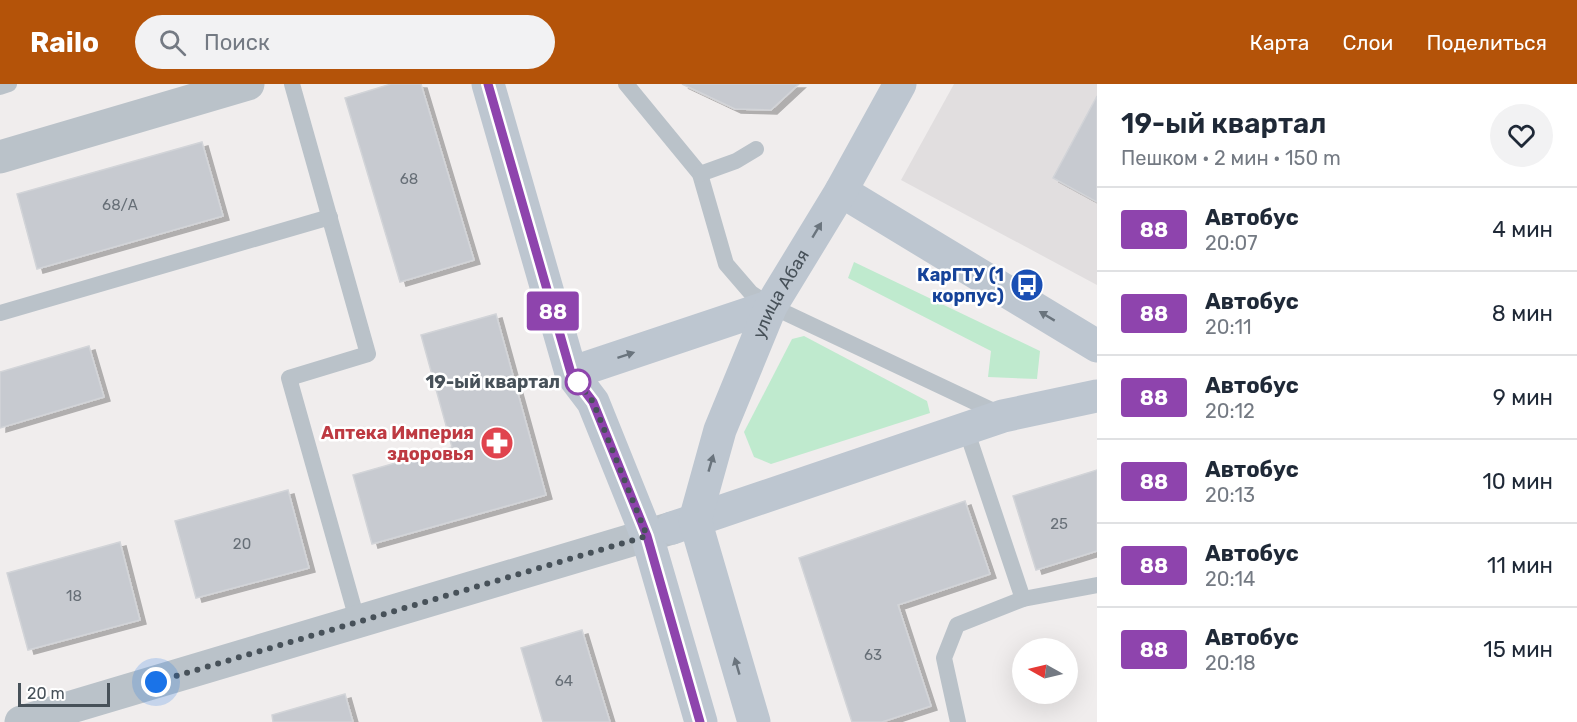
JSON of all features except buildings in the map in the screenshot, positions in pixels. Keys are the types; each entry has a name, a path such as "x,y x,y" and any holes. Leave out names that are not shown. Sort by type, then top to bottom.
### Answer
{"main road":[{"path":"488,84 571,373 593,402 671,528 754,722"},
{"name":"улица Абая","path":"671,528 720,430 771,306 841,191 900,84"},
{"path":"841,191 1097,346"},
{"path":"571,373 771,306"},
{"path":"671,528 1003,416 1097,396"},
{"path":"671,528 700,722"}],"street":[{"path":"0,157 248,84"},
{"path":"21,722 671,528"}],"lane":[{"path":"0,87 9,84"},
{"path":"292,84 368,354 289,378 358,623"},
{"path":"626,84 700,174 726,264 744,287 771,306 1003,416"},
{"path":"700,174 736,161 756,149"},
{"path":"0,313 330,217"},
{"path":"966,429 1023,599"},
{"path":"958,722 944,658 957,625 1023,599 1097,585"}],"shaded area":[{"path":"954,84 1097,84 1097,285 901,180"}],"green space":[{"path":"854,262 1040,351 1037,379 988,377 991,351 848,278"},
{"path":"804,336 927,401 930,413 771,464 754,457 744,432 792,339"}],"bus line":[{"name":"88","path":"488,84 571,373 593,402 647,536 700,722"}],"place":[{"name":"КарГТУ (1 корпус)","path":"1027,285"},
{"name":"19-ый квартал","path":"578,382"},
{"name":"Аптека Империя здоровья","path":"497,443"}],"route":[{"path":"156,682 647,536 593,402 578,382"}]}
